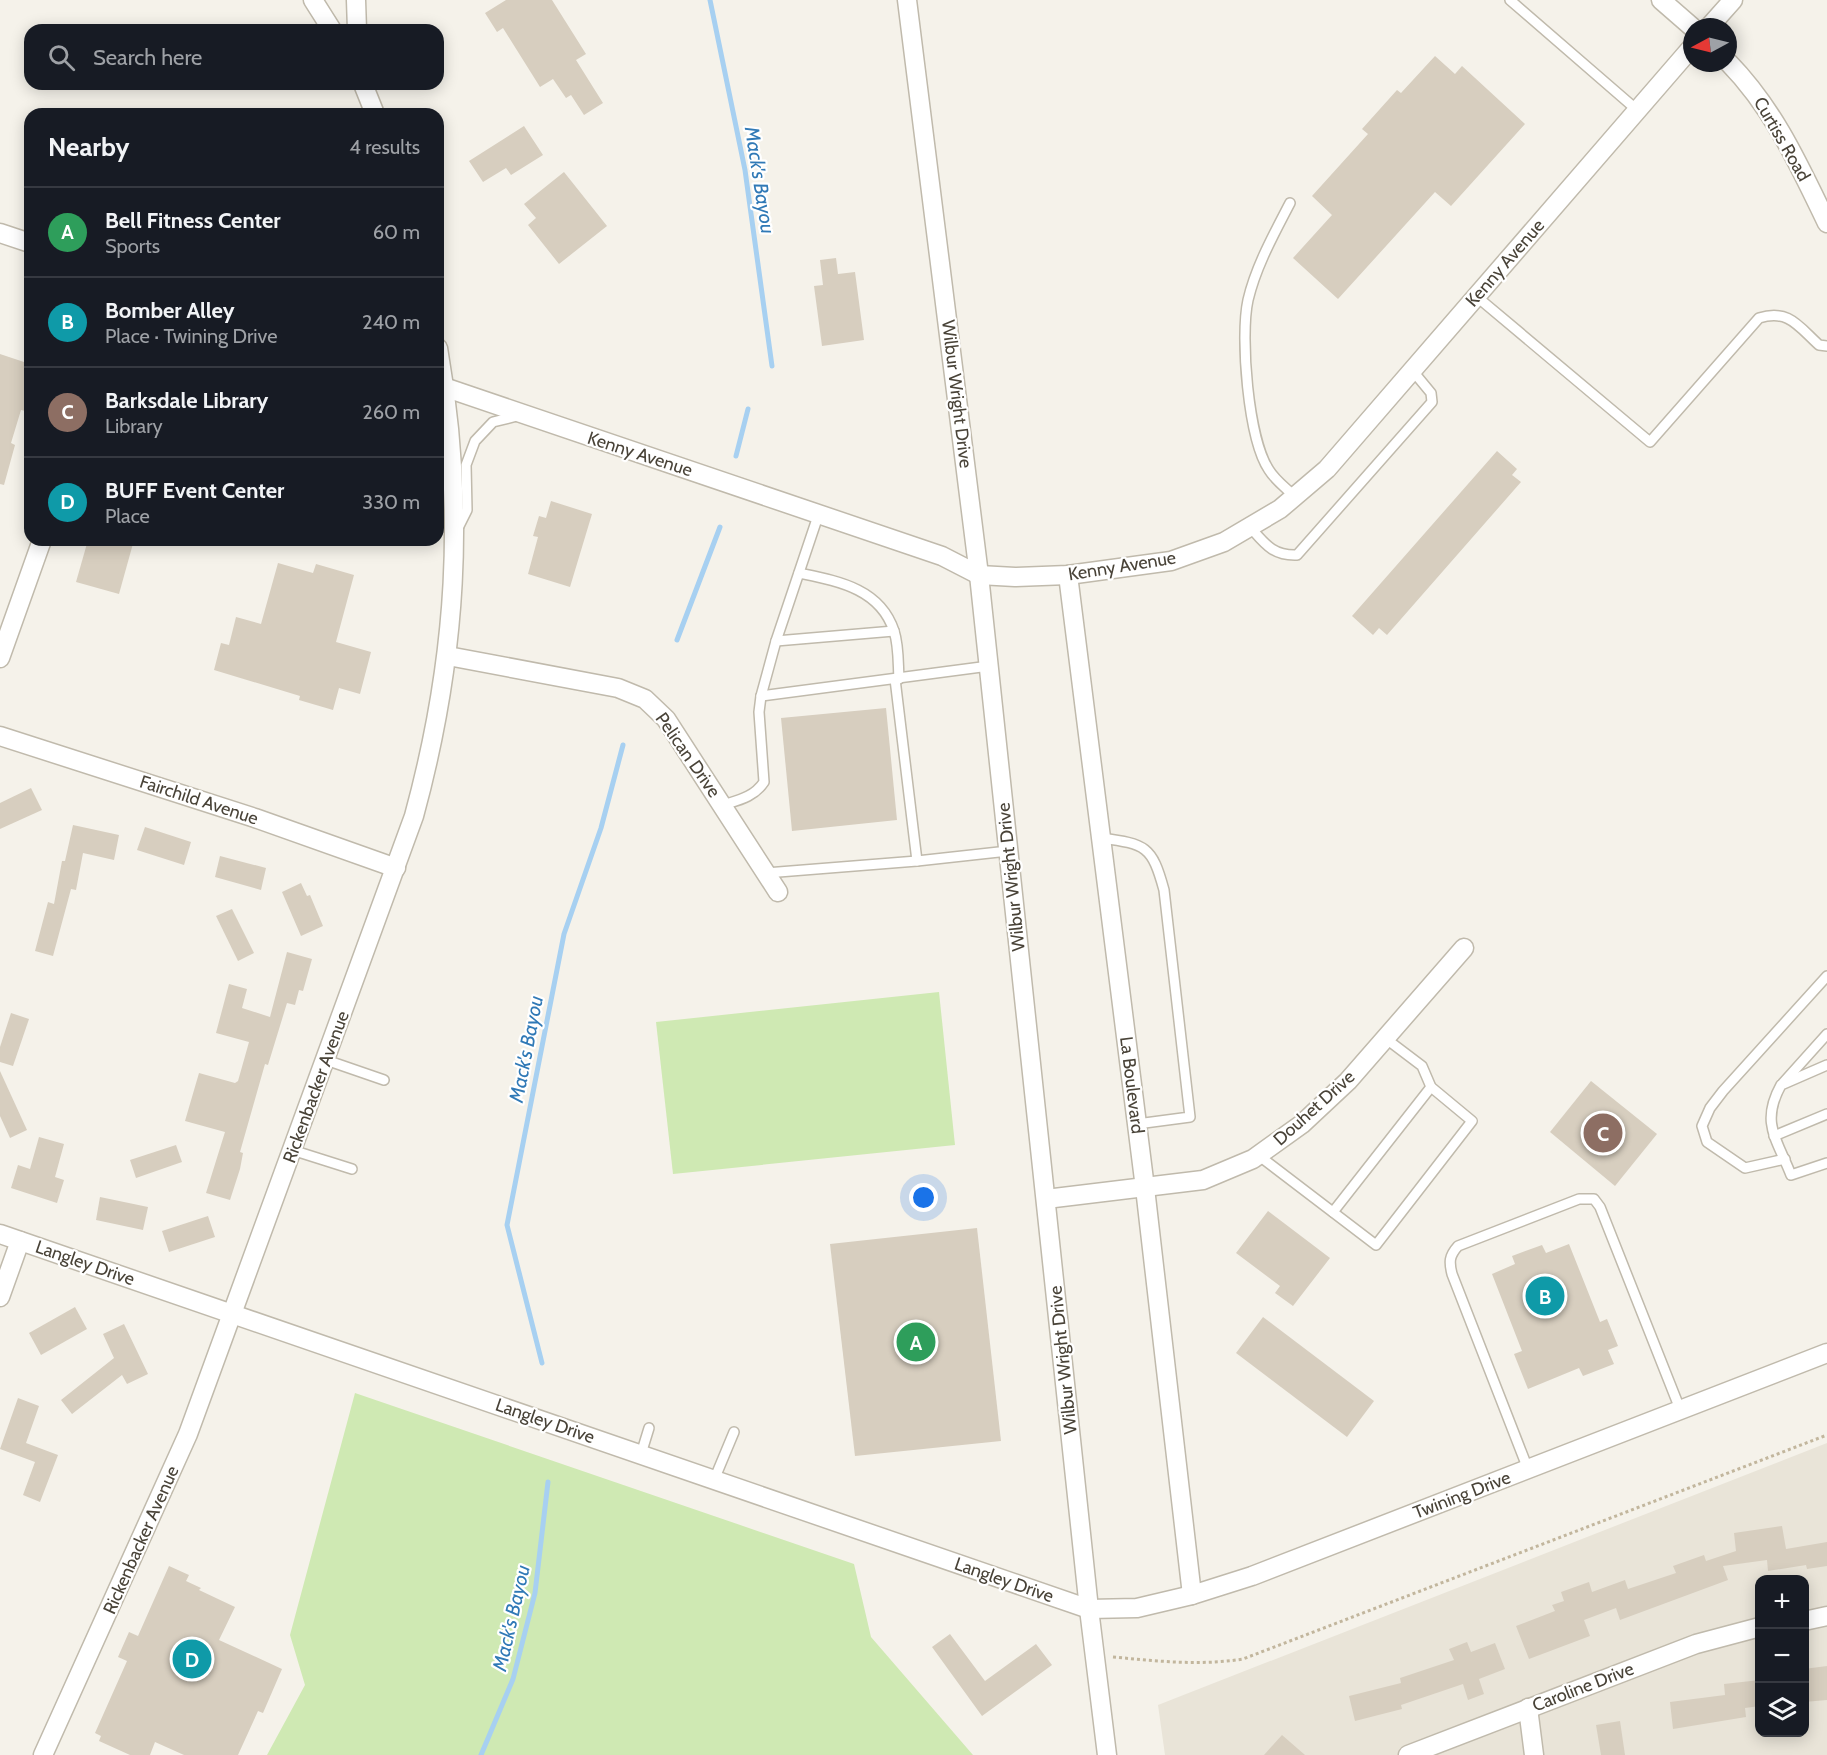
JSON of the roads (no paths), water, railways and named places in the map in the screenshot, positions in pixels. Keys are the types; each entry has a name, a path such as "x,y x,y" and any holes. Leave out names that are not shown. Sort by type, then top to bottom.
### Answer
{"street":[{"path":"313,0 328,24"},
{"path":"356,0 357,24"},
{"name":"Wilbur Wright Drive","path":"907,0 979,575 1089,1609 1107,1755"},
{"path":"1661,0 1683,19"},
{"path":"1717,18 1733,0"},
{"name":"Kenny Avenue","path":"444,387 942,556 979,575 1015,577 1068,575 1171,561 1224,542 1280,509 1326,469 1683,57"},
{"name":"Curtiss Road","path":"1737,72 1762,101 1785,137 1827,223"},
{"path":"365,90 373,108"},
{"path":"0,233 24,241"},
{"name":"Rickenbacker Avenue","path":"43,1755 167,1484 396,868 428,766 448,656 455,533 454,476 444,407"},
{"path":"0,658 40,546"},
{"name":"La Boulevard","path":"1068,575 1145,1188 1192,1595"},
{"name":"Pelican Drive","path":"448,656 607,686 637,694 666,719 778,892"},
{"name":"Fairchild Avenue","path":"0,736 255,818 396,868"},
{"name":"Douhet Drive","path":"1046,1198 1203,1180 1228,1171 1258,1155 1302,1124 1348,1081 1464,948"},
{"name":"Langley Drive","path":"0,1234 1089,1609"},
{"path":"0,1297 20,1241"},
{"name":"Twining Drive","path":"1089,1609 1137,1608 1192,1595 1302,1557 1827,1353"},
{"path":"1809,1620 1827,1616"},
{"name":"Caroline Drive","path":"1408,1755 1696,1644 1755,1628"},
{"path":"1528,1708 1534,1755"}],"lane":[{"path":"1510,0 1637,110"},
{"path":"1290,203 1267,247 1249,297 1245,334 1253,418 1260,449 1269,470 1294,496"},
{"path":"1476,296 1650,442 1759,318 1774,314 1792,320 1818,345 1827,346"},
{"path":"1250,526 1271,551 1285,555 1298,555 1432,402 1431,393 1412,370"},
{"path":"455,533 467,510 466,465 474,441 493,422 524,415"},
{"path":"723,805 747,797 765,782 759,712 761,696 776,641 819,513"},
{"path":"799,573 847,583 866,594 882,611 894,631 916,861"},
{"path":"776,641 894,631"},
{"path":"761,696 989,666"},
{"path":"1101,838 1122,841 1148,851 1157,865 1164,890 1190,1117 1137,1124"},
{"path":"766,873 916,861 1008,850"},
{"path":"1785,1159 1745,1168 1707,1142 1702,1126 1710,1108 1723,1091 1827,976"},
{"path":"1827,1034 1781,1085 1769,1112 1774,1136 1791,1175 1827,1163"},
{"path":"1258,1155 1376,1245 1472,1121 1431,1087 1422,1066 1385,1038"},
{"path":"326,1060 384,1080"},
{"path":"1781,1085 1827,1065"},
{"path":"1333,1212 1431,1087"},
{"path":"1774,1136 1827,1114"},
{"path":"292,1150 352,1169"},
{"path":"1528,1469 1449,1263 1451,1254 1458,1246 1579,1199 1594,1199 1600,1207 1680,1409"},
{"path":"641,1454 648,1428"},
{"path":"714,1479 734,1432"}],"waterway":[{"name":"Mack's Bayou","path":"710,0 745,170 772,366"},
{"name":"Mack's Bayou","path":"736,456 748,409"},
{"name":"Mack's Bayou","path":"677,640 720,527"},
{"name":"Mack's Bayou","path":"542,1363 507,1225 564,934 601,828 623,745"},
{"name":"Mack's Bayou","path":"481,1755 513,1679 535,1593 548,1482"}],"place":[{"name":"Barksdale Library","path":"1603,1133"},
{"name":"Bomber Alley","path":"1545,1296"},
{"name":"Bell Fitness Center","path":"916,1342"},
{"name":"BUFF Event Center","path":"192,1659"}]}
